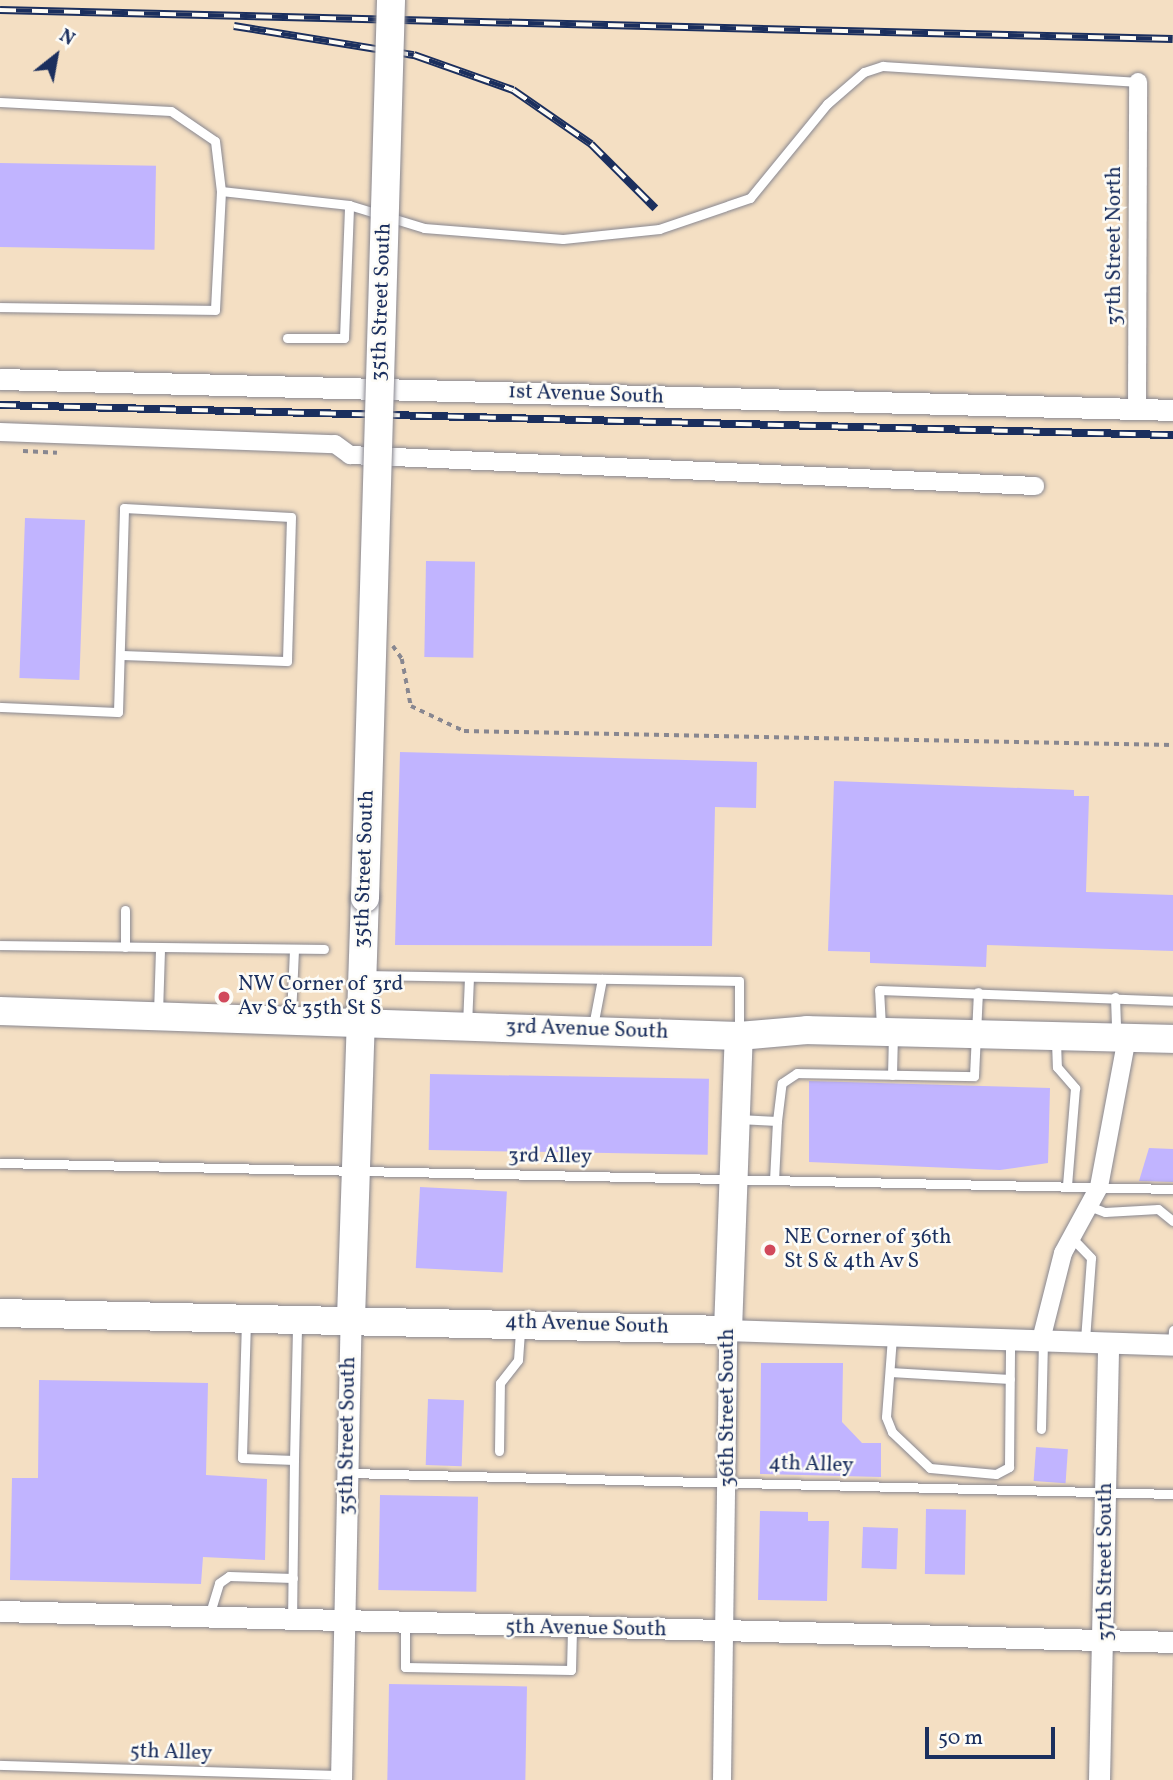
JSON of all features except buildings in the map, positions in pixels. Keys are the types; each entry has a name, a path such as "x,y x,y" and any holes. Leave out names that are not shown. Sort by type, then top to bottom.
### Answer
{"main road":[{"name":"35th Street South","path":"351,1318 391,0"},
{"name":"3rd Avenue South","path":"0,1011 361,1019 467,1026 739,1036 887,1032 1173,1039"},
{"name":"36th Street South","path":"728,1330 739,1036"},
{"name":"4th Avenue South","path":"0,1312 351,1318 728,1330"}],"street":[{"name":"37th Street North","path":"1137,410 1138,82"},
{"name":"1st Avenue South","path":"0,379 1173,410"},
{"path":"0,432 335,444 350,455 1035,486"},
{"path":"1042,1336 1072,1237 1099,1187 1121,1038"},
{"name":"35th Street South","path":"341,1778 351,1318"},
{"name":"4th Avenue South","path":"728,1330 1042,1336 1108,1344 1173,1345"},
{"name":"36th Street South","path":"722,1780 723,1632 729,1479 728,1330"},
{"name":"37th Street South","path":"1099,1780 1106,1640 1108,1344"},
{"name":"5th Avenue South","path":"0,1611 405,1624 1173,1642"}],"lane":[{"path":"221,191 349,205 424,228 549,238 659,229 750,198 827,104 864,72 883,66 1138,82"},
{"path":"0,102 171,111 215,142 221,191 215,310 0,307"},
{"path":"288,338 344,338 349,205"},
{"path":"374,456 375,389"},
{"path":"0,707 117,712 124,508 291,517 286,661 120,655"},
{"path":"125,910 125,947"},
{"path":"0,945 324,949"},
{"path":"158,1014 160,948"},
{"path":"291,1017 294,950"},
{"path":"362,975 739,981 739,1036"},
{"path":"467,1026 469,977"},
{"path":"592,1030 602,979"},
{"path":"892,1075 879,990 1173,1001"},
{"path":"774,1180 777,1121 788,1076 974,1076 978,992"},
{"path":"1115,997 1121,1038"},
{"path":"1055,1036 1057,1067 1074,1088 1068,1186"},
{"path":"737,1119 777,1121"},
{"name":"3rd Alley","path":"0,1163 1173,1189"},
{"path":"1088,1206 1105,1212 1158,1209 1173,1221"},
{"path":"1072,1237 1091,1258 1085,1341"},
{"path":"246,1316 242,1458 294,1460"},
{"path":"292,1620 297,1317"},
{"path":"499,1451 500,1383 518,1360 520,1323"},
{"path":"1173,1330 1173,1345"},
{"path":"892,1334 892,1432 930,1468 996,1474 1009,1467 1010,1336"},
{"path":"1041,1429 1042,1336"},
{"path":"890,1372 1010,1379"},
{"name":"4th Alley","path":"347,1473 729,1479 1173,1494"},
{"path":"209,1618 219,1583 229,1576 293,1578"},
{"path":"405,1624 404,1667 571,1670 572,1628"},
{"name":"5th Alley","path":"0,1765 341,1778"}],"path":[{"path":"390,643 402,659 411,706 464,731 1173,745"}],"railway":[{"path":"0,10 1173,39"},
{"path":"234,26 414,55 513,90 591,144 655,208"},
{"path":"0,405 1173,435"}],"place":[{"name":"NW Corner of 3rd Av S & 35th St S","path":"224,997"},
{"name":"NE Corner of 36th St S & 4th Av S","path":"770,1250"}]}
